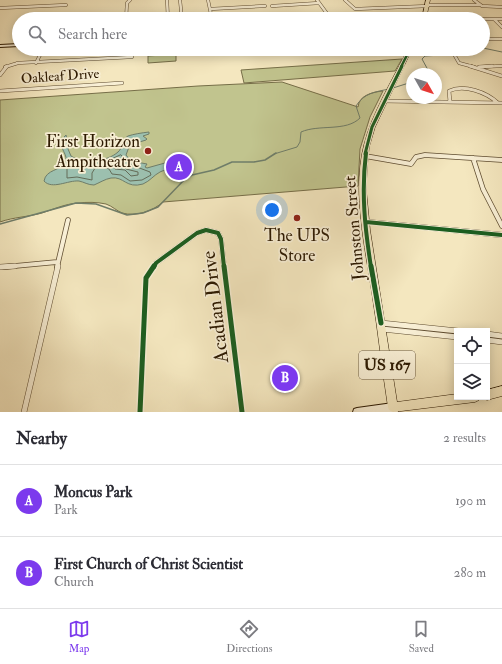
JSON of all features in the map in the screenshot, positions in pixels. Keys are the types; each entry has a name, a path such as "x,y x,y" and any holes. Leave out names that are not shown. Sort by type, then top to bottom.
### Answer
{"main road":[{"path":"0,46 12,45"},
{"name":"Johnston Street","path":"393,409 366,222 363,189 365,156 370,134 384,101 406,56"},
{"path":"366,222 502,235"},
{"path":"490,394 502,391"},
{"name":"US 167","path":"393,409 454,400"},
{"path":"357,412 393,409"}],"street":[{"path":"126,12 127,3 130,0"},
{"path":"166,12 168,7 167,0"},
{"path":"180,0 181,12"},
{"path":"208,0 211,12"},
{"path":"317,0 326,12"},
{"path":"345,0 354,9 428,4 502,7"},
{"path":"474,0 478,5"},
{"path":"272,6 320,4"},
{"path":"0,8 66,5"},
{"path":"210,9 265,6"},
{"path":"490,19 502,19"},
{"path":"494,19 502,27"},
{"path":"490,39 502,40"},
{"path":"37,62 40,56"},
{"path":"455,56 459,63 502,76"},
{"path":"1,73 7,66 17,63 132,57"},
{"path":"474,67 502,66"},
{"name":"Oakleaf Drive","path":"0,91 122,83"},
{"path":"450,102 449,91 455,88 486,94 500,103"},
{"path":"384,101 500,103"},
{"path":"365,156 411,164 416,157 425,155 502,160"},
{"path":"473,158 483,189 502,226"},
{"path":"24,412 68,220"},
{"name":"Acadian Drive","path":"140,412 146,278 156,263 197,233 206,230 218,233 221,239 242,412"},
{"path":"0,267 58,262"},
{"path":"381,326 454,331"},
{"path":"381,326 454,337"},
{"path":"490,334 502,336"},
{"path":"490,340 502,342"}],"green space":[{"path":"148,56 176,56 176,61 148,63"},
{"path":"402,59 395,71 244,83 241,70"},
{"path":"282,82 358,107 361,100 367,95 383,91 370,117 360,149 358,186 163,202 154,208 138,214 122,213 106,204 92,202 78,203 0,222 0,100 198,86"}],"water":[{"path":"149,132 149,134 143,136 147,139 146,140 133,144 129,147 126,155 131,161 147,164 145,167 147,168 172,161 176,162 177,165 173,168 160,172 143,184 133,185 115,178 107,179 94,185 75,181 51,185 44,181 45,177 50,172 63,165 65,162 66,156 61,143 66,135 67,140 75,139 68,149 71,156 76,159 95,161 108,158 118,152 126,137"}],"waterway":[{"path":"490,49 502,52"},
{"path":"425,56 422,59 427,68"},
{"path":"393,88 406,84"},
{"path":"275,154 297,147 300,142 301,132 316,128 347,125 354,122 360,118 356,106 363,98 370,94 389,89"},
{"path":"0,224 76,203 96,204 127,215 143,213 158,207 184,180 192,175 214,170 232,162 254,162 265,160 275,154"}],"cycle path":[{"path":"381,323 365,224 363,173 366,149 372,127 407,56"},
{"path":"366,222 502,235"},
{"path":"140,412 146,278 156,263 197,233 206,230 218,233 221,239 242,412"}],"place":[{"name":"First Horizon Ampitheatre","path":"148,151"},
{"name":"Moncus Park","path":"179,167"},
{"name":"The UPS Store","path":"297,218"},
{"name":"First Church of Christ Scientist","path":"285,378"}]}
